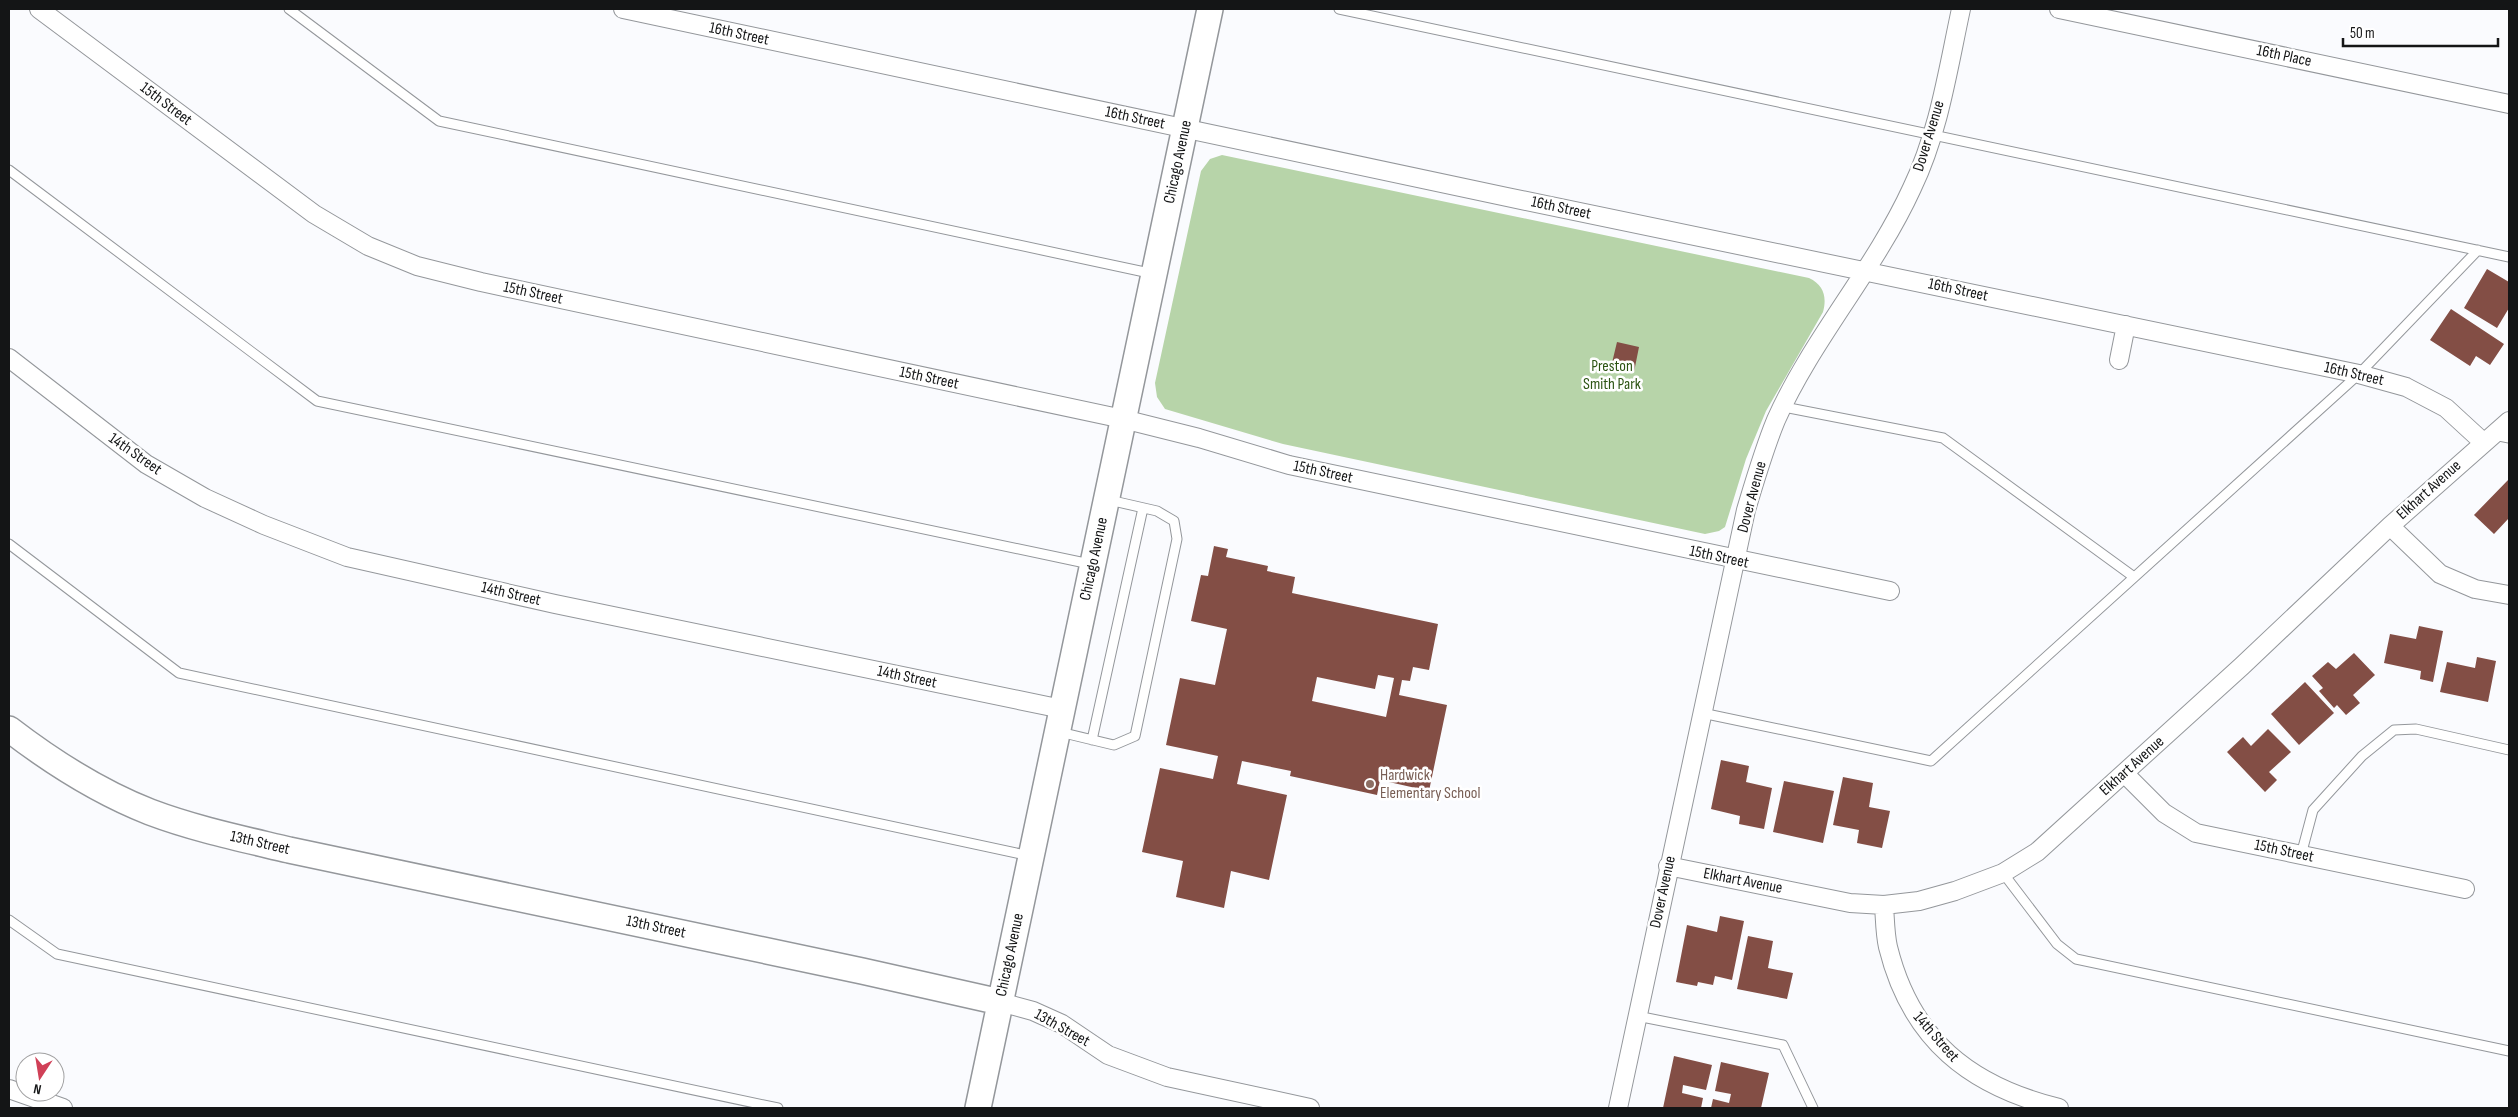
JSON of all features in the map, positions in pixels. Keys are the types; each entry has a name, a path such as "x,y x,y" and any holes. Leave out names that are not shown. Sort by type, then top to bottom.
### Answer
{"street":[{"name":"15th Street","path":"39,9 314,214 368,246 417,266 500,286 1123,420 1198,438 1289,465 1890,591"},
{"name":"16th Street","path":"623,9 2359,374 2406,387 2446,408 2495,438"},
{"name":"Chicago Avenue","path":"978,1108 1210,9"},
{"name":"Dover Avenue","path":"1618,1108 1668,866 1746,510 1760,463 1784,407 1912,189 1932,136 1961,9"},
{"name":"16th Place","path":"2059,9 2509,104"},
{"path":"2119,360 2126,325"},
{"name":"14th Street","path":"9,358 146,464 204,498 264,525 347,557 1060,720"},
{"name":"Elkhart Avenue","path":"1668,866 1850,903 1884,905 1919,901 2004,873 2036,852 2242,666 2390,526 2495,438 2509,421"},
{"path":"2390,526 2440,574 2475,589 2509,595"},
{"name":"13th Street","path":"9,729 34,749 94,785 150,812 213,832 1000,1002 1040,1014 1062,1024 1108,1056 1167,1077 1310,1108"},
{"name":"15th Street","path":"2124,773 2164,813 2196,833 2465,889"},
{"name":"14th Street","path":"1884,905 1888,946 1900,986 1917,1020 1959,1064 1995,1088 2024,1100 2059,1108"},
{"path":"9,1089 63,1108"}],"lane":[{"path":"289,9 439,121 1154,274"},
{"path":"1340,9 2509,257"},
{"path":"9,170 317,401 1093,564"},
{"path":"1702,713 1931,761 2359,374 2478,250"},
{"path":"1784,407 1943,438 2134,577"},
{"path":"1060,720 1092,740 1114,745 1136,736 1177,539 1174,521 1157,511 1106,499"},
{"path":"1092,740 1143,508"},
{"path":"9,544 179,673 1031,856"},
{"path":"2301,855 2313,810 2362,756 2394,730 2416,729 2509,750"},
{"path":"2004,873 2057,944 2076,959 2509,1051"},
{"path":"9,920 57,954 778,1108"},
{"path":"1637,1016 1783,1045 1813,1108"}],"green space":[{"name":"Preston Smith Park","path":"1222,155 1809,278 1814,281 1823,292 1825,301 1823,312 1766,411 1746,459 1725,527 1719,531 1705,534 1283,444 1165,409 1157,397 1155,383 1201,171 1210,159"}],"building":[{"path":"2487,269 2509,282 2509,308 2497,328 2464,308"},
{"path":"2451,309 2504,344 2490,365 2476,356 2470,366 2430,340"},
{"path":"1617,342 1639,347 1634,372 1611,367"},
{"path":"2509,479 2509,518 2494,534 2474,515"},
{"path":"1214,546 1228,549 1226,557 1268,566 1267,571 1295,577 1292,593 1438,624 1429,670 1413,667 1410,681 1402,680 1399,695 1447,705 1429,791 1380,780 1377,795 1290,776 1291,771 1242,761 1237,784 1287,795 1269,880 1231,871 1224,908 1176,897 1183,861 1142,852 1160,768 1213,779 1218,756 1166,745 1180,678 1215,685 1227,629 1191,621 1201,575 1208,576","holes":["1378,675 1394,678 1386,717 1312,701 1317,677 1375,689"]},
{"path":"2419,626 2443,631 2433,682 2420,679 2421,671 2384,663 2390,634 2416,639"},
{"path":"2354,653 2375,675 2353,695 2360,703 2346,715 2337,705 2334,708 2319,691 2323,688 2312,676 2328,662 2336,669"},
{"path":"2477,657 2496,661 2488,702 2440,692 2447,662 2475,668"},
{"path":"2305,682 2334,713 2299,745 2271,714"},
{"path":"2268,729 2291,752 2269,772 2277,780 2265,792 2227,752 2243,737 2251,746"},
{"path":"1721,760 1749,766 1746,782 1772,788 1764,829 1739,824 1740,816 1711,809"},
{"path":"1843,777 1873,783 1869,807 1890,811 1882,848 1857,843 1859,830 1833,825"},
{"path":"1784,781 1834,791 1823,843 1773,832"},
{"path":"1720,916 1744,921 1732,980 1715,976 1713,985 1698,982 1697,986 1676,982 1687,925 1717,932"},
{"path":"1748,936 1773,941 1768,968 1793,973 1787,999 1737,989"},
{"path":"1674,1056 1712,1065 1706,1090 1683,1085 1682,1093 1703,1098 1701,1108 1663,1108"},
{"path":"1721,1062 1769,1073 1761,1108 1711,1108 1713,1099 1729,1103 1731,1094 1715,1091"}],"place":[{"name":"Hardwick Elementary School","path":"1370,784"}]}
